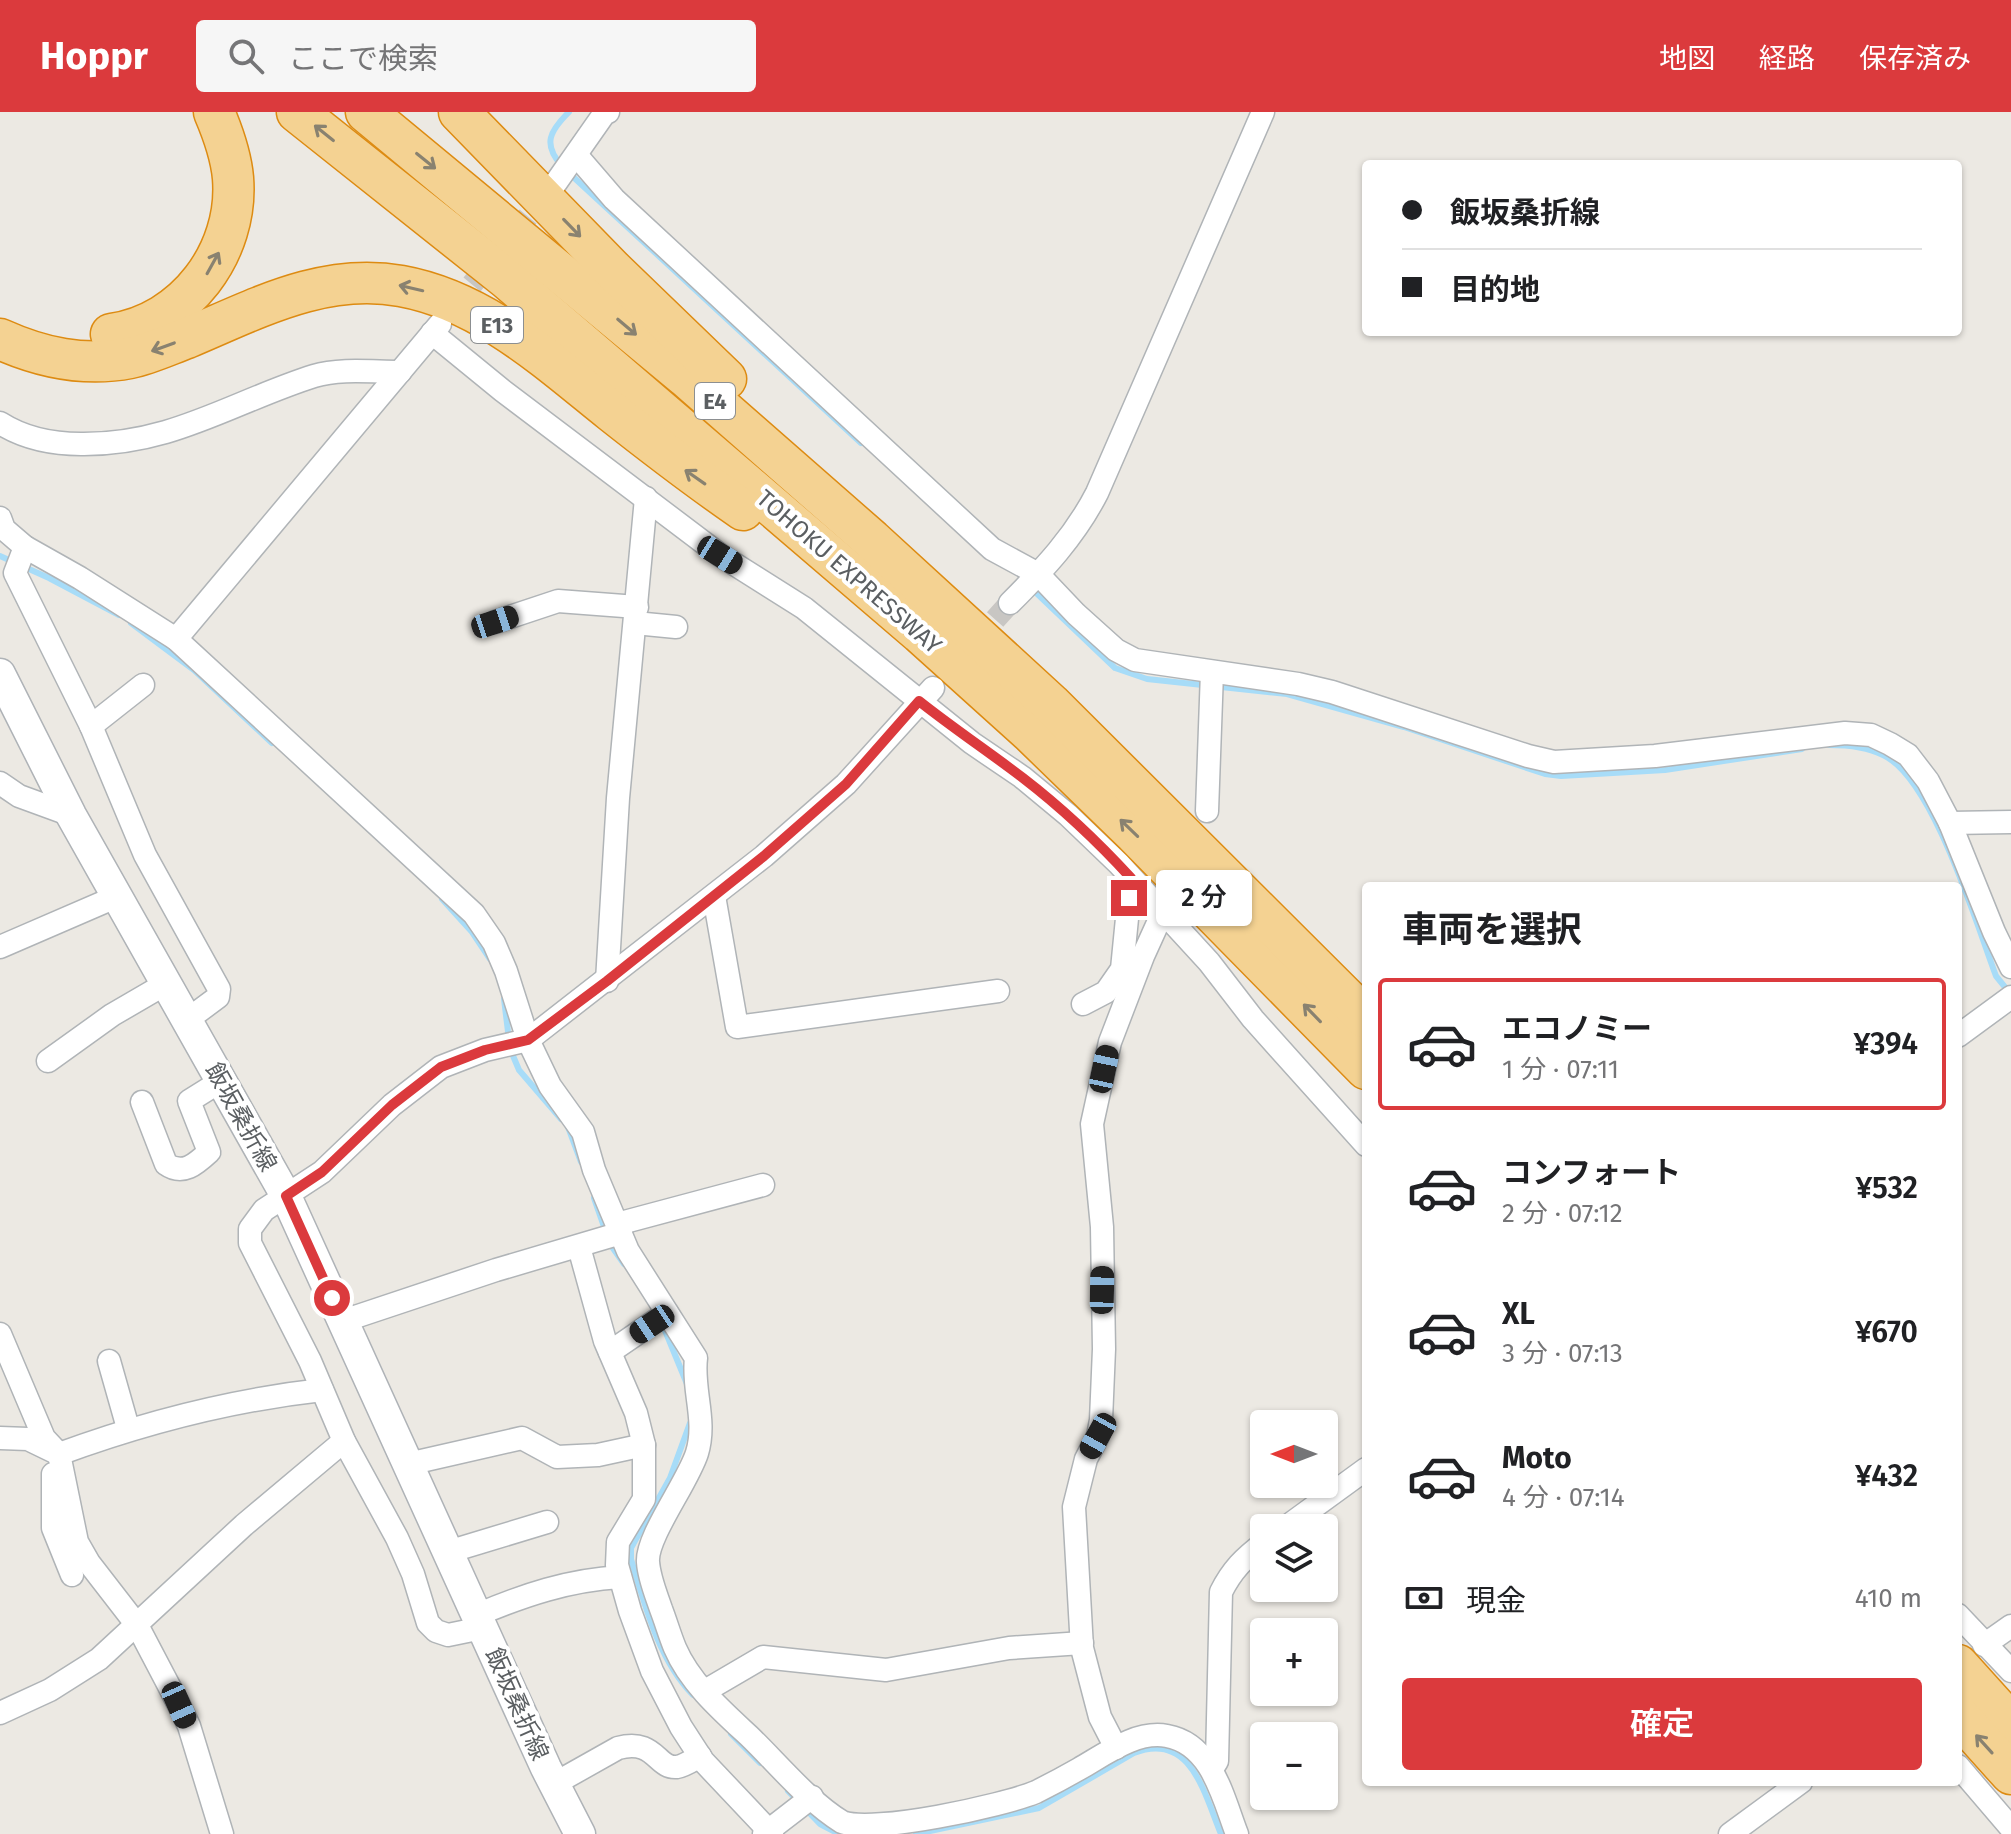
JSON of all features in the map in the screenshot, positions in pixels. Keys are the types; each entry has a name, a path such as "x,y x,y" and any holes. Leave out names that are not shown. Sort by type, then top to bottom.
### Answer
{"highway":[{"path":"0,310 28,326 60,334 94,336 128,332 161,318 188,297 214,262 224,243 232,214 233,178 226,143 214,112"},
{"name":"TOHOKU EXPRESSWAY","path":"297,112 507,279 920,633 1031,733 1135,834 1362,1065"},
{"name":"TOHOKU EXPRESSWAY","path":"366,112 686,377 872,540 1051,704 1362,1014"},
{"path":"459,112 613,270 951,600 1051,704"},
{"name":"E13","path":"0,339 27,351 60,360 94,362 130,358 289,295 334,284 399,285 436,294 473,310 527,344 683,468 920,633"},
{"path":"1971,1655 2011,1724"},
{"path":"1962,1719 2011,1774"}],"main road":[{"name":"飯坂桑折線","path":"0,674 71,815 286,1196 554,1784 580,1834"}],"street":[{"path":"1026,587 1081,524 1097,493 1263,112"},
{"path":"604,113 566,169 614,199 992,549 1026,587 1076,614 1116,650 1135,660 1212,682 1332,692 1554,762 1655,756 1835,733 1871,735 1914,761 1928,781 1950,823 2011,967"},
{"path":"176,639 436,328 503,391 720,555 804,608 926,694 972,743 1022,777 1068,815 1209,962 1253,1019 1362,1141"},
{"path":"0,423 34,439 62,444 135,440 175,431 317,375 400,372"},
{"path":"607,981 618,798 646,498"},
{"path":"0,518 4,529 25,547 176,639 474,914 494,943 506,971 514,1044 550,1086 583,1132 613,1233 628,1251 661,1318 696,1358 694,1373 702,1432 686,1480 650,1545 630,1564 589,1579 546,1588 448,1635 436,1631 428,1623 413,1574 397,1538 344,1441 286,1310 250,1243 250,1229 256,1218 322,1172 392,1105 441,1067 485,1050 514,1044 607,981 764,856 846,784 926,694"},
{"path":"25,547 15,573 91,726 145,855 219,989 218,997 187,1020"},
{"path":"495,622 558,601 636,615 676,627"},
{"path":"1207,811 1212,682"},
{"path":"91,726 143,685"},
{"path":"0,783 19,796 71,815"},
{"path":"1950,823 2011,822"},
{"path":"1083,1004 1106,992 1122,969 1131,878"},
{"path":"0,947 118,896"},
{"path":"714,896 737,1027 998,991"},
{"path":"1116,1748 1100,1717 1082,1643 1074,1507 1086,1459 1098,1436 1101,1420 1104,1349 1102,1227 1094,1172 1092,1124 1110,1042 1163,912"},
{"path":"48,1061 112,1015 167,983"},
{"path":"1962,1033 2007,1000"},
{"path":"142,1102 166,1164 174,1169 183,1169 193,1166 209,1152 189,1101 221,1081"},
{"path":"343,1321 763,1185"},
{"path":"579,1247 610,1352 636,1413 644,1445 644,1499 618,1542 676,1650 705,1691 803,1804 856,1827 911,1824 980,1809 1034,1792 1134,1740 1155,1735 1171,1736 1201,1755 1212,1769 1237,1834"},
{"path":"610,1352 661,1318"},
{"path":"0,1334 44,1438 59,1454 77,1542 89,1563 137,1625 189,1726 222,1834"},
{"path":"109,1361 128,1428"},
{"path":"0,1438 28,1439 59,1454 128,1428 256,1397 322,1390"},
{"path":"408,1464 522,1438 557,1457 598,1455 644,1445"},
{"path":"0,1713 50,1690 99,1659 244,1525 344,1441"},
{"path":"59,1454 52,1477 53,1528 72,1575"},
{"path":"1304,1514 1362,1472"},
{"path":"448,1552 547,1522"},
{"path":"1212,1769 1217,1761 1221,1592 1231,1572 1250,1553"},
{"path":"630,1564 652,1671 700,1756 768,1832 803,1804"},
{"path":"1971,1655 2011,1626"},
{"path":"1962,1627 1971,1655"},
{"path":"705,1691 763,1657 886,1670 1009,1648 1082,1643"},
{"path":"1971,1655 2011,1671"},
{"path":"554,1784 618,1748 630,1745 643,1746 669,1766 678,1767 700,1756"},
{"path":"1962,1771 2011,1828"},
{"path":"1730,1834 1796,1786"}],"waterway":[{"path":"562,166 550,144 557,125 569,112"},
{"path":"570,174 861,443"},
{"path":"0,556 119,615"},
{"path":"1030,587 1115,668 1147,679 1287,694 1404,727 1545,774 1561,776 1665,770 1802,749"},
{"path":"131,623 194,670 272,743"},
{"path":"1829,745 1856,747 1883,755 1901,769 1919,792 1951,854 1996,976 2009,992"},
{"path":"442,899 472,932 490,959"},
{"path":"504,999 509,1040"},
{"path":"511,1051 519,1070 561,1119"},
{"path":"568,1127 581,1162"},
{"path":"594,1198 610,1244 624,1264"},
{"path":"664,1328 687,1384"},
{"path":"690,1423 670,1478 631,1548 631,1559 662,1648 693,1695"},
{"path":"731,1734 760,1763"},
{"path":"916,1834 1039,1808 1134,1753 1153,1748 1182,1758 1192,1770 1221,1834"},
{"path":"788,1791 820,1824 839,1834"}],"tunnel":[{"path":"451,310 549,191"},
{"path":"973,644 1010,603"}],"route":[{"path":"332,1298 286,1196 322,1172 392,1105 441,1067 485,1050 528,1040 607,981 764,856 846,784 919,701 1068,815 1131,878 1129,898"}]}
